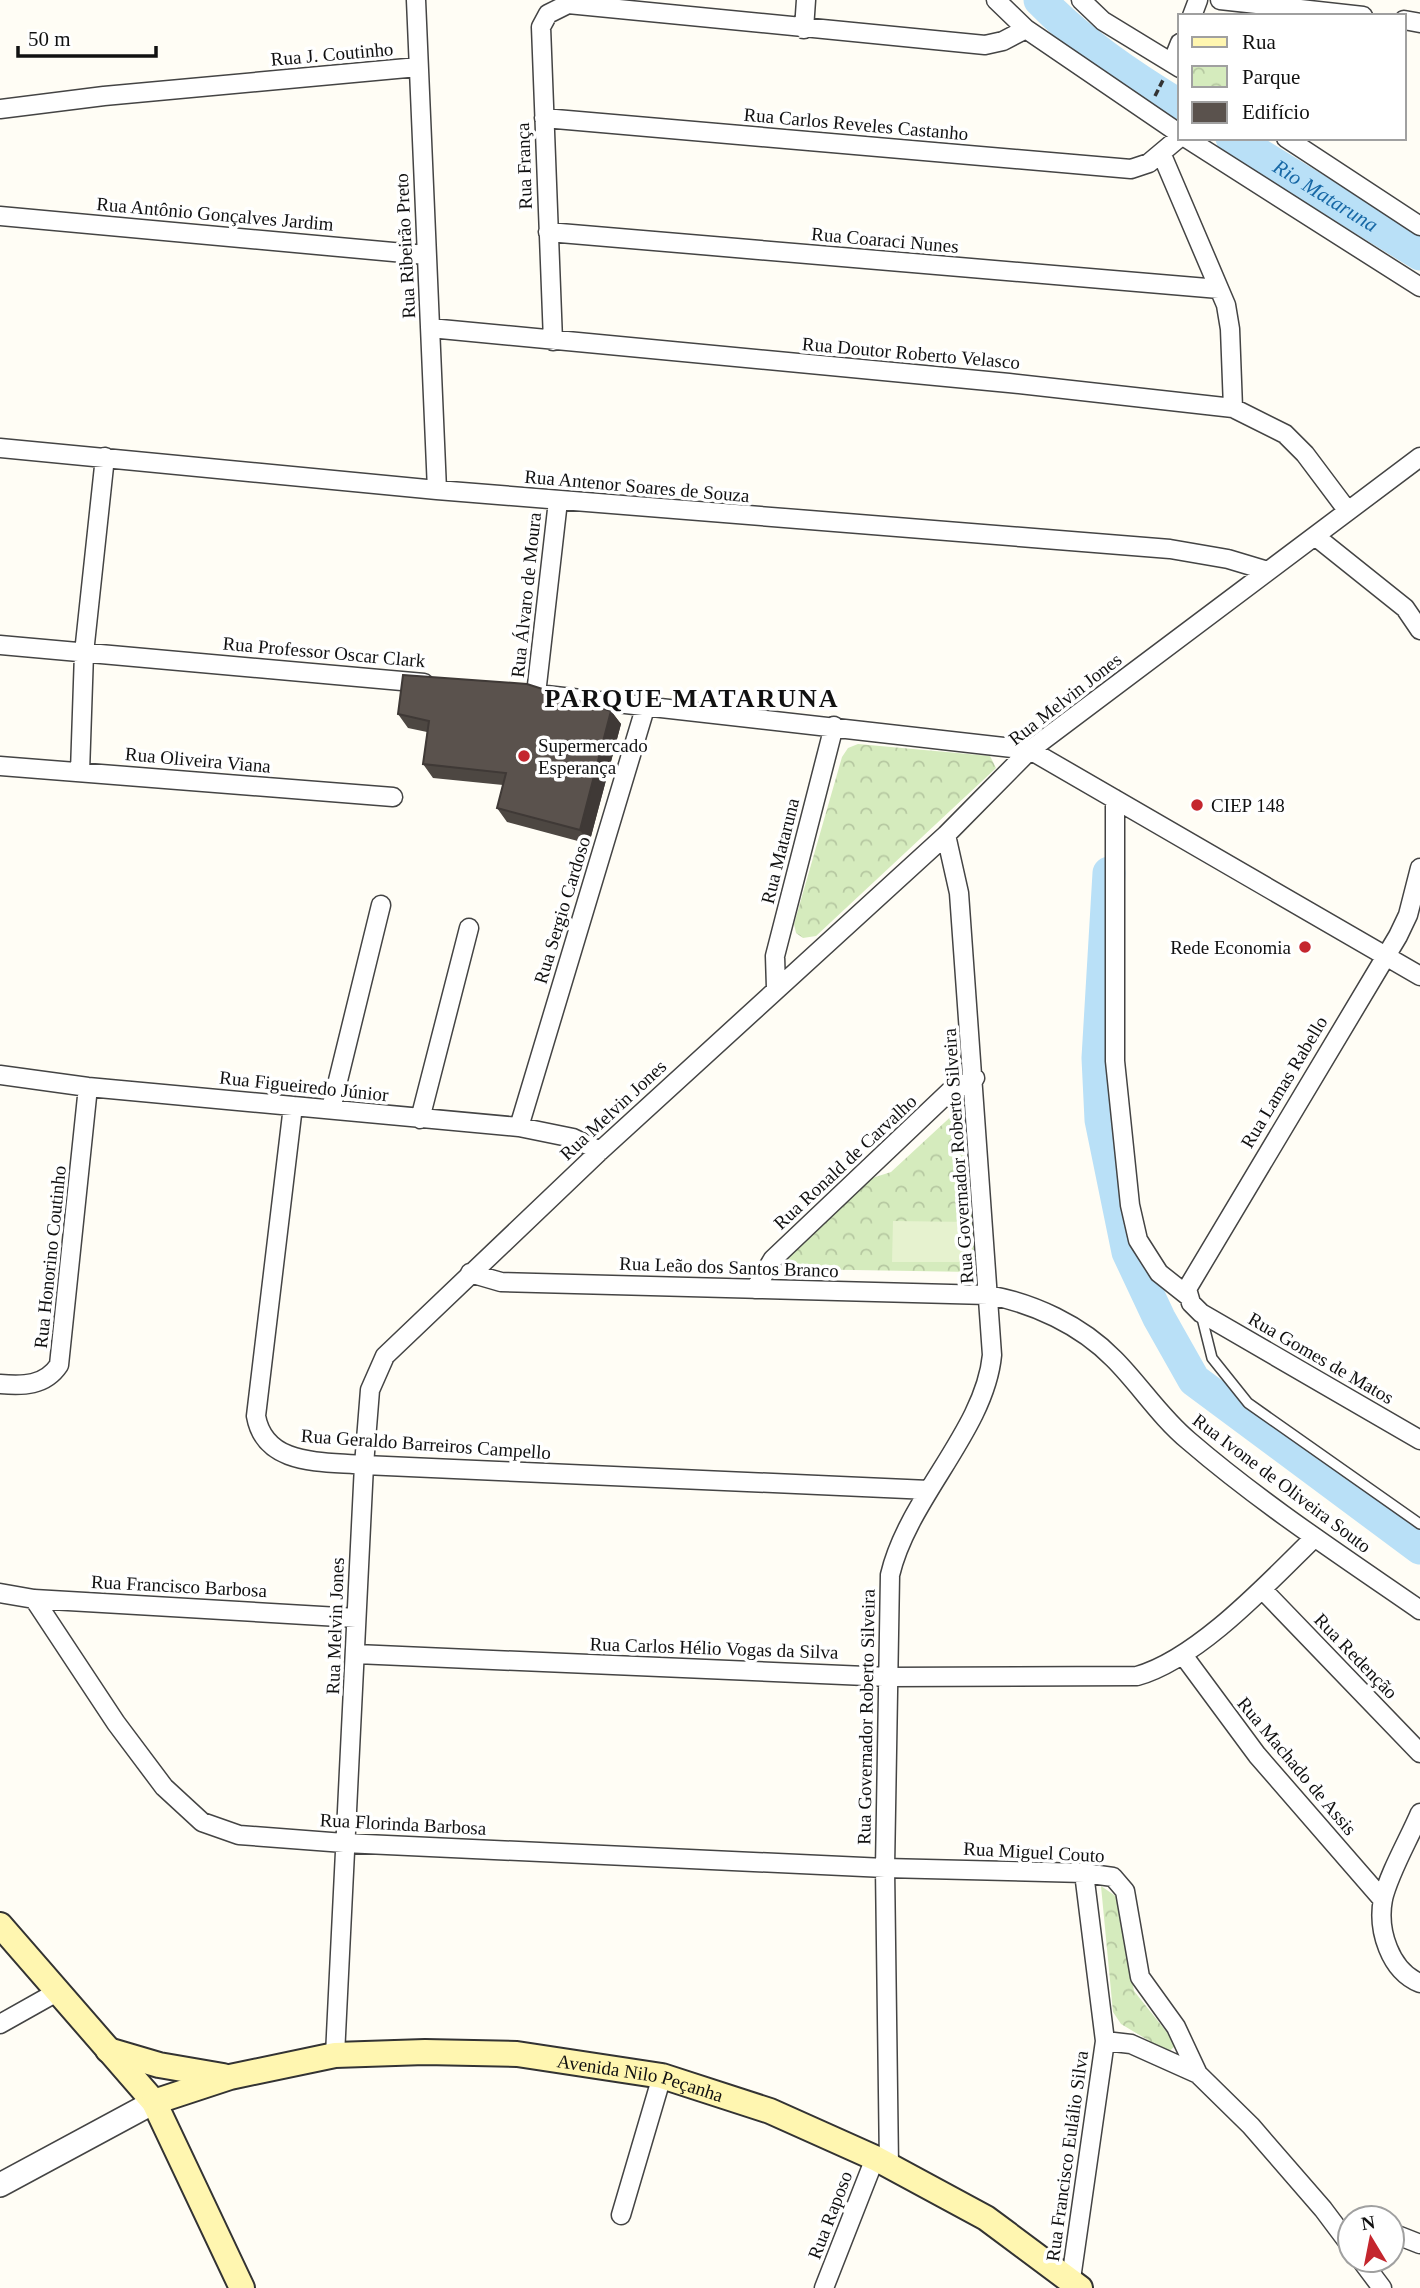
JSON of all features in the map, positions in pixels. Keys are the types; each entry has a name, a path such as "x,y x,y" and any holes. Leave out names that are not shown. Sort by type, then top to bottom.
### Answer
{"main road":[{"path":"0,1925 154,2102 242,2288"},
{"path":"107,2050 159,2065 230,2077"},
{"name":"Avenida Nilo Peçanha","path":"154,2102 230,2077 335,2055 425,2052 517,2054 662,2076 770,2111 882,2162 986,2218 1076,2284"}],"street":[{"name":"Rua Ribeirão Preto","path":"416,0 437,490"},
{"path":"806,0 804,29 985,45 1003,41 1026,29"},
{"path":"996,0 1026,29 1178,135"},
{"path":"1081,0 1104,21 1176,66"},
{"path":"1220,0 1345,14"},
{"name":"Rua França","path":"553,341 541,27 548,14 568,4 804,29"},
{"name":"Rua J. Coutinho","path":"0,109 104,96 418,67"},
{"name":"Rua Carlos Reveles Castanho","path":"544,118 1131,169 1162,155"},
{"path":"1178,138 1162,155 1219,289 1230,328 1233,408"},
{"path":"1189,140 1420,287"},
{"path":"1289,140 1420,226"},
{"name":"Rua Antônio Gonçalves Jardim","path":"0,216 426,255"},
{"name":"Rua Coaraci Nunes","path":"548,232 1219,289"},
{"name":"Rua Doutor Roberto Velasco","path":"430,328 995,382 1233,408 1285,433 1305,454 1347,510"},
{"name":"Rua Antenor Soares de Souza","path":"0,448 558,501 1170,549 1197,552 1268,571"},
{"path":"80,772 84,653 105,457"},
{"name":"Rua Melvin Jones","path":"335,2055 344,1843 370,1390 376,1373 395,1344 776,988 946,835 1030,750 1420,457"},
{"name":"Rua Álvaro de Moura","path":"558,501 530,694 646,705"},
{"path":"1315,536 1405,608 1420,631"},
{"name":"Rua Professor Oscar Clark","path":"0,646 444,685"},
{"path":"646,705 1030,750 1420,976"},
{"name":"Rua Sergio Cardoso","path":"519,1127 646,705"},
{"name":"Rua Mataruna","path":"776,988 775,956 834,726"},
{"name":"Rua Oliveira Viana","path":"0,766 393,797"},
{"path":"1115,799 1115,1061 1130,1205 1138,1240 1159,1273 1188,1296 1200,1313"},
{"name":"Rua Governador Roberto Silveira","path":"882,2162 890,1575 895,1552 985,1391 992,1355 975,1078 960,893 946,835"},
{"name":"Rua Lamas Rabello","path":"1188,1296 1189,1282 1408,915 1420,868"},
{"path":"331,1109 381,905"},
{"path":"420,1119 469,928"},
{"name":"Rua Figueiredo Júnior","path":"0,1075 88,1087 519,1127 573,1138 600,1151"},
{"name":"Rua Ronald de Carvalho","path":"755,1289 773,1259 950,1092 975,1078"},
{"name":"Rua Honorino Coutinho","path":"0,1384 37,1383 48,1378 59,1364 88,1087"},
{"name":"Rua Geraldo Barreiros Campello","path":"293,1106 256,1416 258,1431 264,1441 278,1452 296,1459 364,1465 929,1490"},
{"name":"Rua Leão dos Santos Branco","path":"470,1273 501,1282 988,1295"},
{"name":"Rua Ivone de Oliveira Souto","path":"988,1295 1030,1304 1098,1346 1114,1359 1188,1441 1314,1538 1420,1610"},
{"name":"Rua Gomes de Matos","path":"1200,1313 1420,1440"},
{"name":"Rua Carlos Hélio Vogas da Silva","path":"356,1654 889,1677 1137,1676 1163,1667 1183,1655 1262,1589 1314,1538"},
{"name":"Rua Redenção","path":"1262,1589 1420,1752"},
{"name":"Rua Francisco Barbosa","path":"0,1593 34,1599 356,1618"},
{"name":"Rua Florinda Barbosa","path":"34,1599 116,1723 164,1787 202,1822 239,1835 344,1843 885,1868"},
{"name":"Rua Machado de Assis","path":"1183,1655 1257,1755 1383,1900"},
{"path":"1420,1813 1383,1900 1386,1941 1391,1957 1408,1978 1420,1983"},
{"name":"Rua Miguel Couto","path":"885,1868 1084,1872 1113,1877 1125,1891 1140,1977 1176,2027 1198,2074 1251,2126 1336,2226"},
{"name":"Rua Francisco Eulálio Silva","path":"1076,2284 1105,2041 1084,1872"},
{"path":"0,2024 57,1992"},
{"path":"1105,2041 1131,2044 1198,2074"},
{"path":"621,2215 662,2076"},
{"path":"0,2185 154,2102"},
{"name":"Rua Raposo","path":"824,2288 882,2162"},
{"path":"1323,2209 1336,2213"}],"lane":[{"path":"1200,1313 1212,1358 1248,1403 1420,1524"}],"path":[{"path":"1155,97 1161,84"}],"green space":[{"path":"858,744 990,756 996,768 816,936 803,938 796,933 794,924 842,757 848,748"},
{"path":"958,1110 961,1111 965,1157 974,1168 980,1265 973,1272 793,1269 785,1259 866,1180 891,1172"},
{"path":"893,1221 972,1222 972,1262 892,1262"},
{"path":"1101,1886 1117,1897 1134,1991 1173,2040 1174,2047 1168,2052 1121,2024 1113,2012"}],"building":[{"name":"Supermercado Esperança","path":"403,675 527,684 611,711 580,830 497,808 506,773 423,764 429,721 398,714"}],"waterway":[{"name":"Rio Mataruna","path":"1040,0 1072,30 1107,57 1178,105"},
{"name":"Rio Mataruna","path":"1235,140 1420,254"},
{"path":"1109,873 1098,1058 1101,1120 1128,1252 1159,1318 1194,1380 1420,1548"}],"place":[{"name":"Supermercado Esperança","path":"524,756"},
{"name":"CIEP 148","path":"1197,805"},
{"name":"Rede Economia","path":"1305,947"}],"district":[{"name":"PARQUE MATARUNA","path":"692,698"}]}
